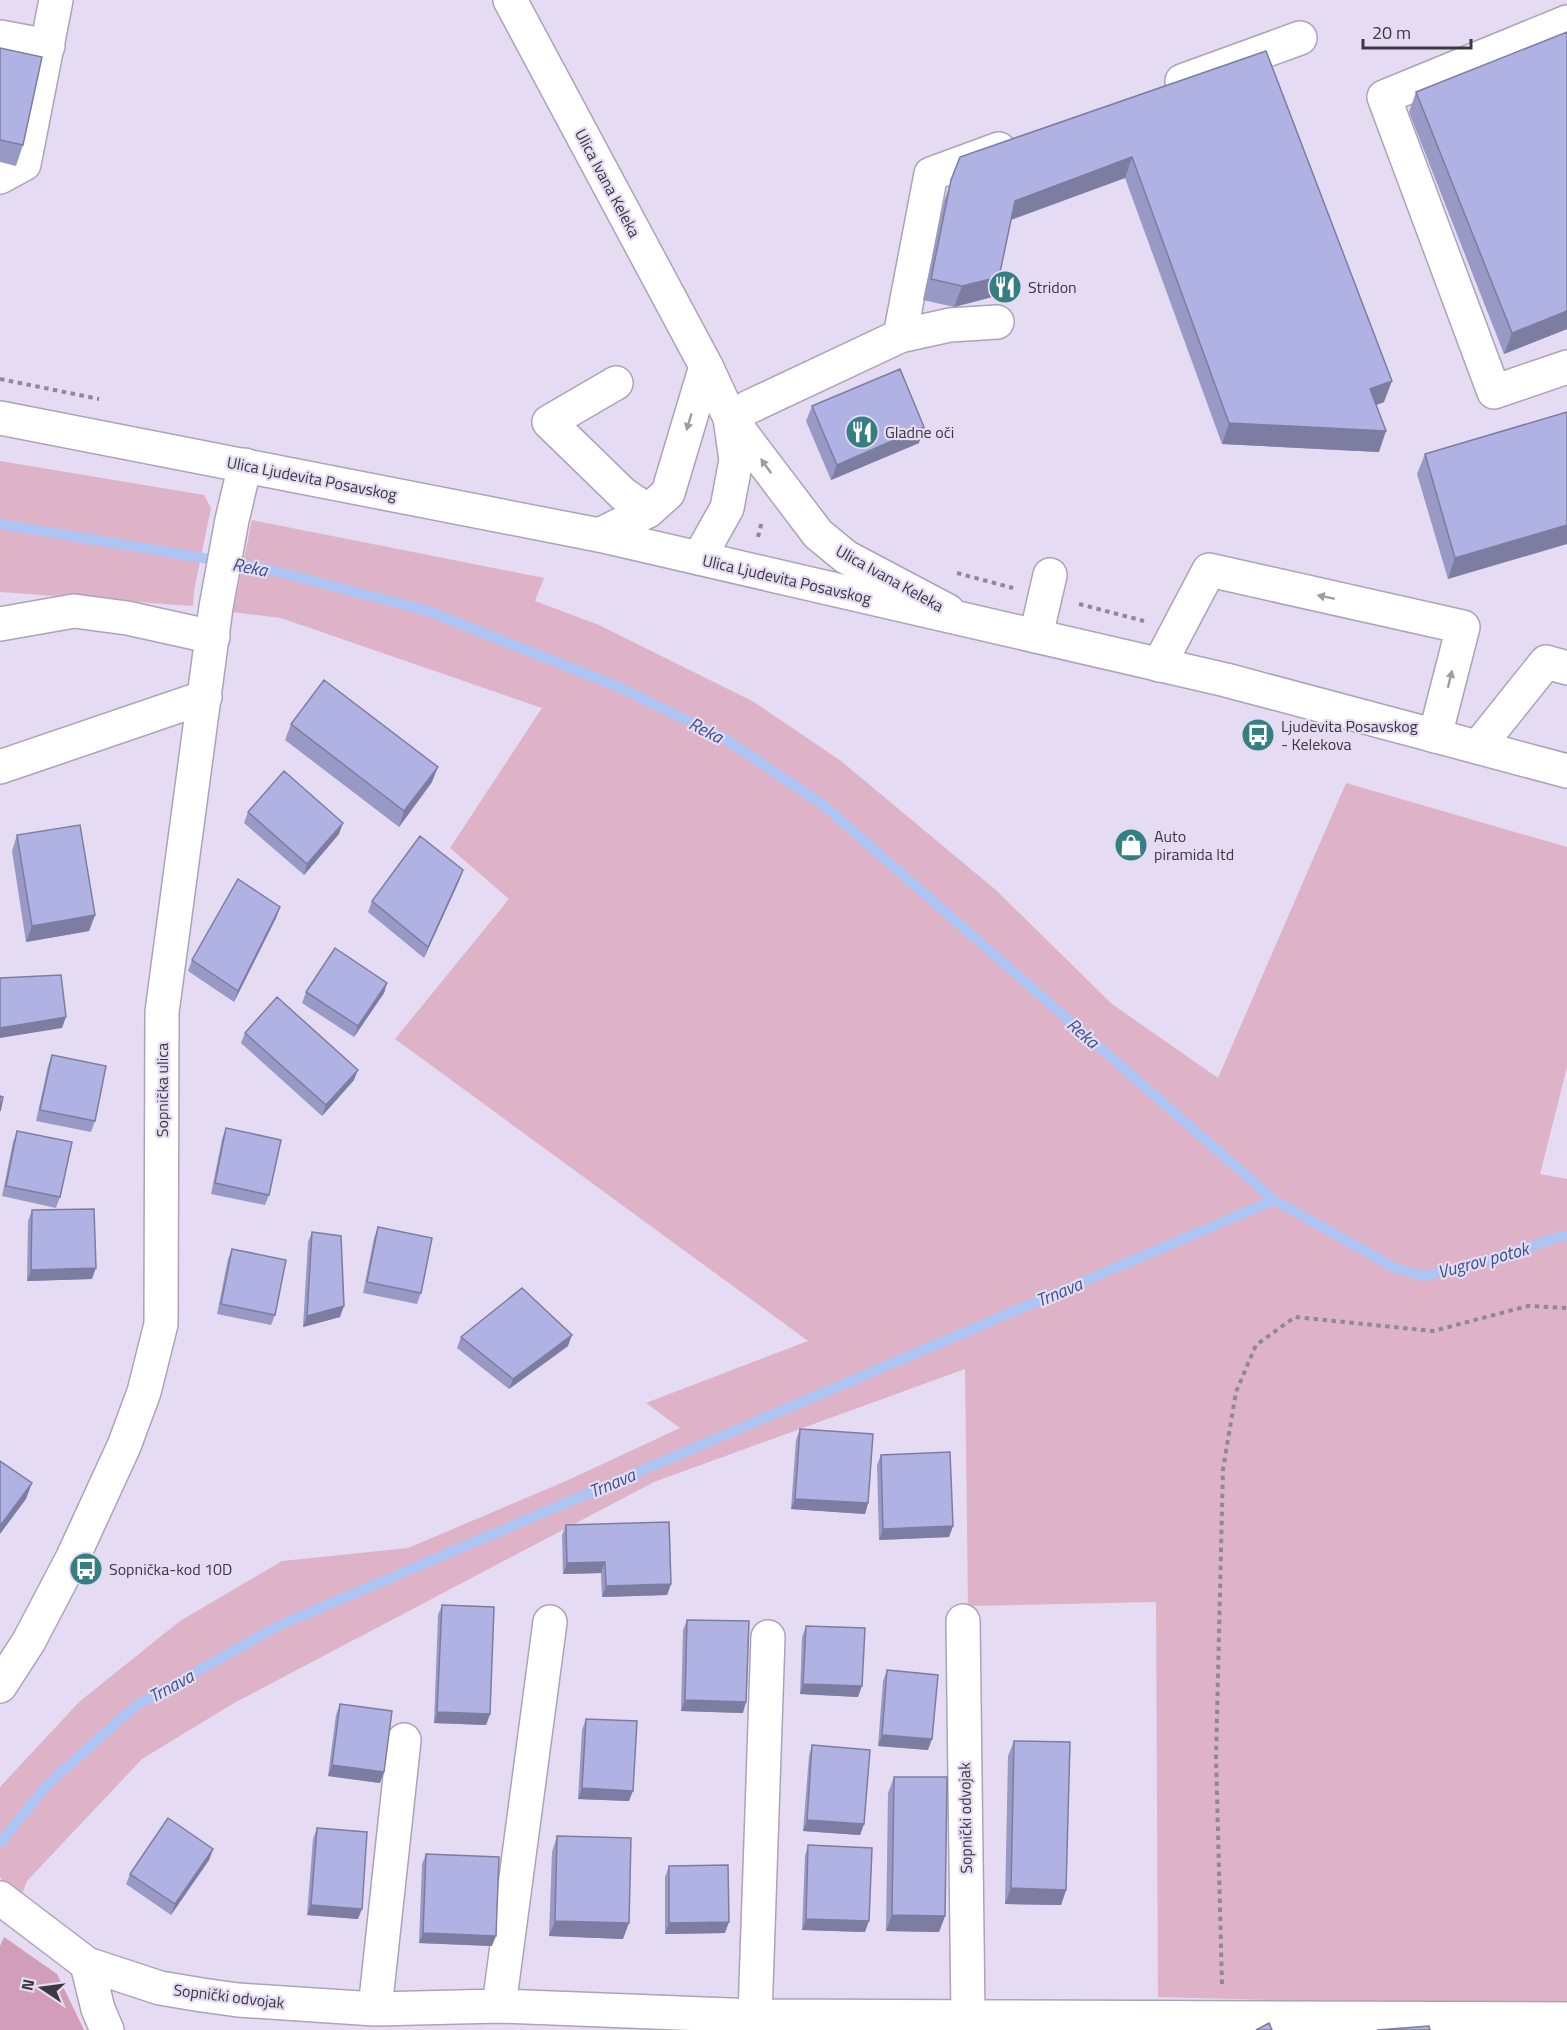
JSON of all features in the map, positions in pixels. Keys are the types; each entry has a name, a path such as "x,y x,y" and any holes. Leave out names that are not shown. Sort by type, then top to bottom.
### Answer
{"street":[{"path":"0,177 24,164 56,0"},
{"name":"Ulica Ivana Keleka","path":"510,0 706,366 730,418 818,534 846,556 966,620"},
{"path":"1567,22 1384,97 1494,392 1567,367"},
{"path":"0,37 48,46"},
{"path":"1151,93 1300,38"},
{"path":"900,336 932,174 1030,138"},
{"path":"730,418 900,336 950,325 997,322"},
{"path":"599,535 648,511 668,493 706,366"},
{"path":"616,383 549,422 623,494 648,511"},
{"name":"Ulica Ljudevita Posavskog","path":"0,418 599,535 1226,680 1567,771"},
{"name":"Ulica Ivana Keleka","path":"699,558 727,508 736,460 730,418"},
{"name":"Sopnička ulica","path":"0,1686 29,1641 73,1557 124,1446 144,1392 161,1324 162,1012 214,622 232,520 245,465"},
{"path":"1159,665 1209,570 1463,627 1435,736"},
{"path":"1036,636 1050,575"},
{"path":"0,624 74,611 127,618 214,622"},
{"path":"1478,747 1546,662 1567,668"},
{"path":"0,767 205,697"},
{"name":"Sopnički odvojak","path":"963,1621 968,2015"},
{"path":"500,2006 550,1622"},
{"path":"755,2016 768,1637"},
{"path":"375,2009 404,1740"},
{"name":"Sopnički odvojak","path":"0,1898 87,1964 160,1988 238,2000 375,2009 500,2006 755,2016 968,2015 1145,2024 1221,2018 1567,2019"},
{"path":"87,1964 98,2010 107,2030"}],"path":[{"path":"0,379 88,396"},
{"path":"1221,2018 1222,1954 1216,1757 1223,1469 1236,1392 1256,1345 1295,1317 1432,1331 1528,1306 1567,1308"}],"shaded area":[{"path":"0,461 204,495 211,508 193,606 0,592"},
{"path":"252,520 544,578 535,601 599,625 754,702 841,761 997,891 1112,1004 1218,1078 1346,783 1567,847 1567,1067 1540,1174 1567,1179 1567,2008 1158,1997 1156,1602 968,1606 965,1369 654,1482 234,1703 142,1759 27,1881 22,1894 6,1886 0,1877 0,1787 79,1702 180,1621 282,1561 408,1548 566,1481 680,1428 646,1403 808,1341 395,1039 509,899 450,848 542,708 281,618 233,612"},
{"path":"4,1937 57,1974 84,2030 0,2030 0,1946"}],"building":[{"path":"1567,32 1567,311 1512,333 1416,92"},
{"path":"0,48 42,57 23,145 0,140"},
{"path":"1266,51 1392,381 1370,389 1386,431 1229,423 1132,157 1015,201 999,277 962,286 931,279 951,180 960,157"},
{"name":"Gladne oči","path":"900,369 924,427 837,465 812,406"},
{"path":"1567,412 1567,525 1455,558 1425,454"},
{"path":"324,680 438,767 404,811 291,724"},
{"path":"284,771 343,823 307,864 248,812"},
{"path":"80,825 95,915 32,926 17,835"},
{"path":"420,836 463,870 428,947 372,901"},
{"path":"238,879 280,907 238,991 192,960"},
{"path":"335,948 387,983 358,1026 306,992"},
{"path":"61,975 66,1017 0,1028 0,978"},
{"path":"277,997 358,1070 326,1105 245,1033"},
{"path":"52,1055 106,1066 95,1121 40,1110"},
{"path":"226,1128 281,1140 269,1195 215,1183"},
{"path":"17,1131 72,1142 60,1197 6,1186"},
{"path":"94,1209 96,1268 31,1270 32,1210"},
{"path":"378,1227 432,1238 421,1293 367,1282"},
{"path":"312,1232 341,1236 344,1306 307,1316"},
{"path":"232,1249 286,1260 275,1315 221,1304"},
{"path":"522,1288 572,1335 513,1379 461,1337"},
{"path":"800,1429 873,1434 868,1503 795,1499"},
{"path":"950,1452 953,1526 883,1529 881,1455"},
{"path":"0,1461 32,1483 0,1526"},
{"path":"669,1522 671,1584 606,1586 605,1562 567,1563 566,1525"},
{"path":"442,1605 494,1607 490,1714 437,1712"},
{"path":"687,1620 749,1621 746,1702 685,1700"},
{"path":"806,1626 865,1628 862,1686 803,1684"},
{"path":"887,1670 938,1675 932,1739 882,1735"},
{"path":"340,1704 392,1711 384,1772 332,1765"},
{"path":"586,1719 637,1721 633,1791 582,1788"},
{"path":"1014,1741 1070,1742 1066,1890 1011,1888"},
{"path":"812,1745 870,1750 864,1824 807,1820"},
{"path":"894,1777 947,1777 945,1916 892,1915"},
{"path":"168,1818 213,1849 175,1904 130,1874"},
{"path":"317,1828 367,1832 362,1909 311,1905"},
{"path":"557,1836 631,1838 629,1923 555,1921"},
{"path":"808,1845 872,1848 869,1921 806,1919"},
{"path":"426,1854 499,1857 496,1936 423,1933"},
{"path":"728,1865 729,1922 669,1923 669,1866"},
{"path":"1269,2023 1272,2030 1256,2030"},
{"path":"1429,2026 1430,2030 1377,2030"}],"waterway":[{"name":"Reka","path":"0,524 263,568 428,611 614,685 722,737 822,804 1274,1200 1395,1268 1424,1276 1483,1262 1562,1236 1567,1237"},
{"name":"Trnava","path":"0,1843 46,1786 135,1706 278,1626 1274,1200"}],"place":[{"name":"Stridon","path":"1005,287"},
{"name":"Gladne oči","path":"862,432"},
{"name":"Ljudevita Posavskog - Kelekova","path":"1258,735"},
{"name":"Auto piramida ltd","path":"1131,845"},
{"name":"Sopnička-kod 10D","path":"86,1569"}],"water label":[{"name":"Vugrov potok","path":"1483,1260"}]}
